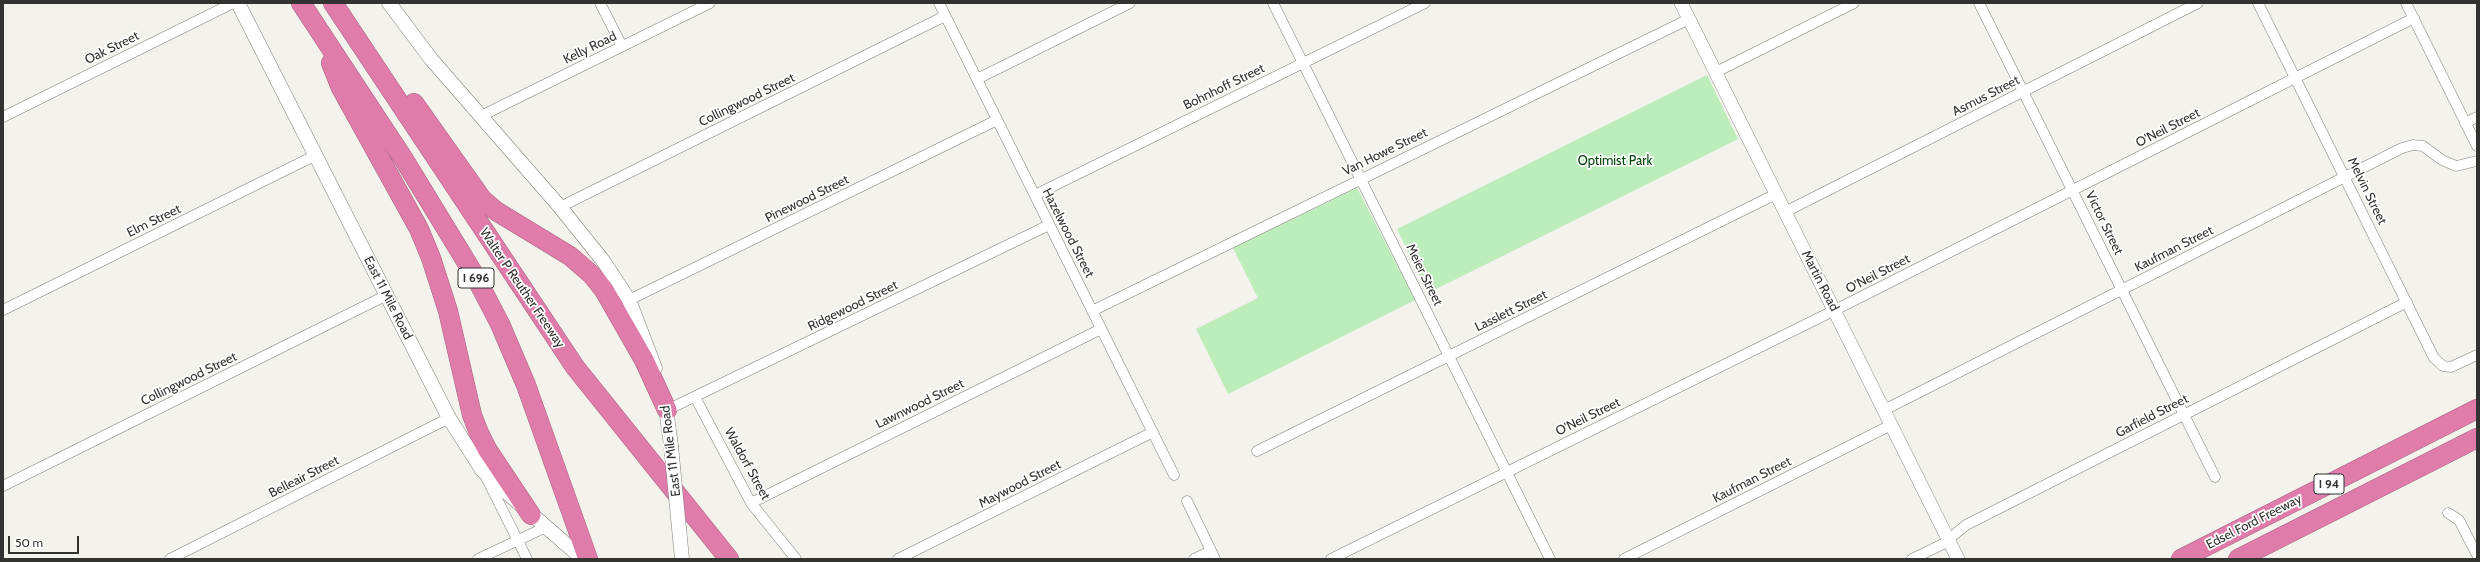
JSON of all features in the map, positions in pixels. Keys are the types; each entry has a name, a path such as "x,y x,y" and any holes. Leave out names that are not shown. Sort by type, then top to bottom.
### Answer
{"highway":[{"name":"I 696","path":"301,3 407,164 475,276 500,324 526,385 588,559"},
{"path":"337,10 398,80 482,199 496,211 570,256 592,275 604,290 644,360 668,410"},
{"name":"Walter P Reuther Freeway","path":"337,10 575,367 729,559"},
{"path":"314,23 341,88 419,229 431,258 450,318 472,415 479,433 487,449 531,515"},
{"name":"Edsel Ford Freeway","path":"2181,559 2477,408"},
{"name":"Edsel Ford Freeway","path":"2238,559 2477,438"}],"main road":[{"name":"East 11 Mile Road","path":"238,3 449,418 482,470 531,515 583,559"},
{"name":"East 11 Mile Road","path":"389,3 431,59 560,207 604,262 629,300 650,351 668,410 682,559"}],"street":[{"name":"Oak Street","path":"3,117 233,3"},
{"path":"600,3 622,46"},
{"name":"Kelly Road","path":"481,116 710,3"},
{"name":"Hazelwood Street","path":"939,3 1174,475"},
{"path":"977,79 1130,3"},
{"name":"Meier Street","path":"1273,3 1304,62 1550,559"},
{"name":"Bohnhoff Street","path":"1034,195 1425,3"},
{"name":"Martin Road","path":"1681,3 1958,559"},
{"path":"1716,72 1854,3"},
{"name":"Victor Street","path":"1979,3 2215,477"},
{"name":"Asmus Street","path":"1785,212 2198,3"},
{"name":"Melvin Street","path":"2258,3 2438,362 2443,366 2451,367 2477,355"},
{"path":"2406,3 2477,146"},
{"name":"Collingwood Street","path":"560,207 945,16"},
{"name":"O'Neil Street","path":"1331,559 1506,471 1835,310 2414,18"},
{"name":"Van Howe Street","path":"1092,311 1361,178 1689,19"},
{"path":"2465,123 2477,117"},
{"name":"Pinewood Street","path":"629,300 997,120"},
{"name":"Kaufman Street","path":"1884,410 2345,177 2413,145 2426,148 2442,160 2456,166 2477,161"},
{"name":"Elm Street","path":"3,310 316,155"},
{"name":"Lasslett Street","path":"1257,451 1776,194"},
{"name":"Ridgewood Street","path":"668,410 1049,225"},
{"name":"Collingwood Street","path":"3,486 387,295"},
{"name":"Garfield Street","path":"1912,559 1948,540 1966,526 2407,302"},
{"name":"Lawnwood Street","path":"751,503 1101,329"},
{"name":"Waldorf Street","path":"695,397 751,503 796,559"},
{"name":"Belleair Street","path":"170,559 449,418"},
{"name":"Kaufman Street","path":"1624,559 1891,425"},
{"name":"Maywood Street","path":"898,559 1153,432"},
{"path":"482,470 527,559"},
{"path":"1188,501 1213,555 1194,559"},
{"path":"2448,513 2459,520 2477,555"},
{"path":"478,559 517,539 546,527"}],"green space":[{"name":"Optimist Park","path":"1707,75 1738,139 1428,293 1397,229"},
{"path":"1357,188 1415,300 1228,394 1196,329 1258,298 1233,248"}]}
